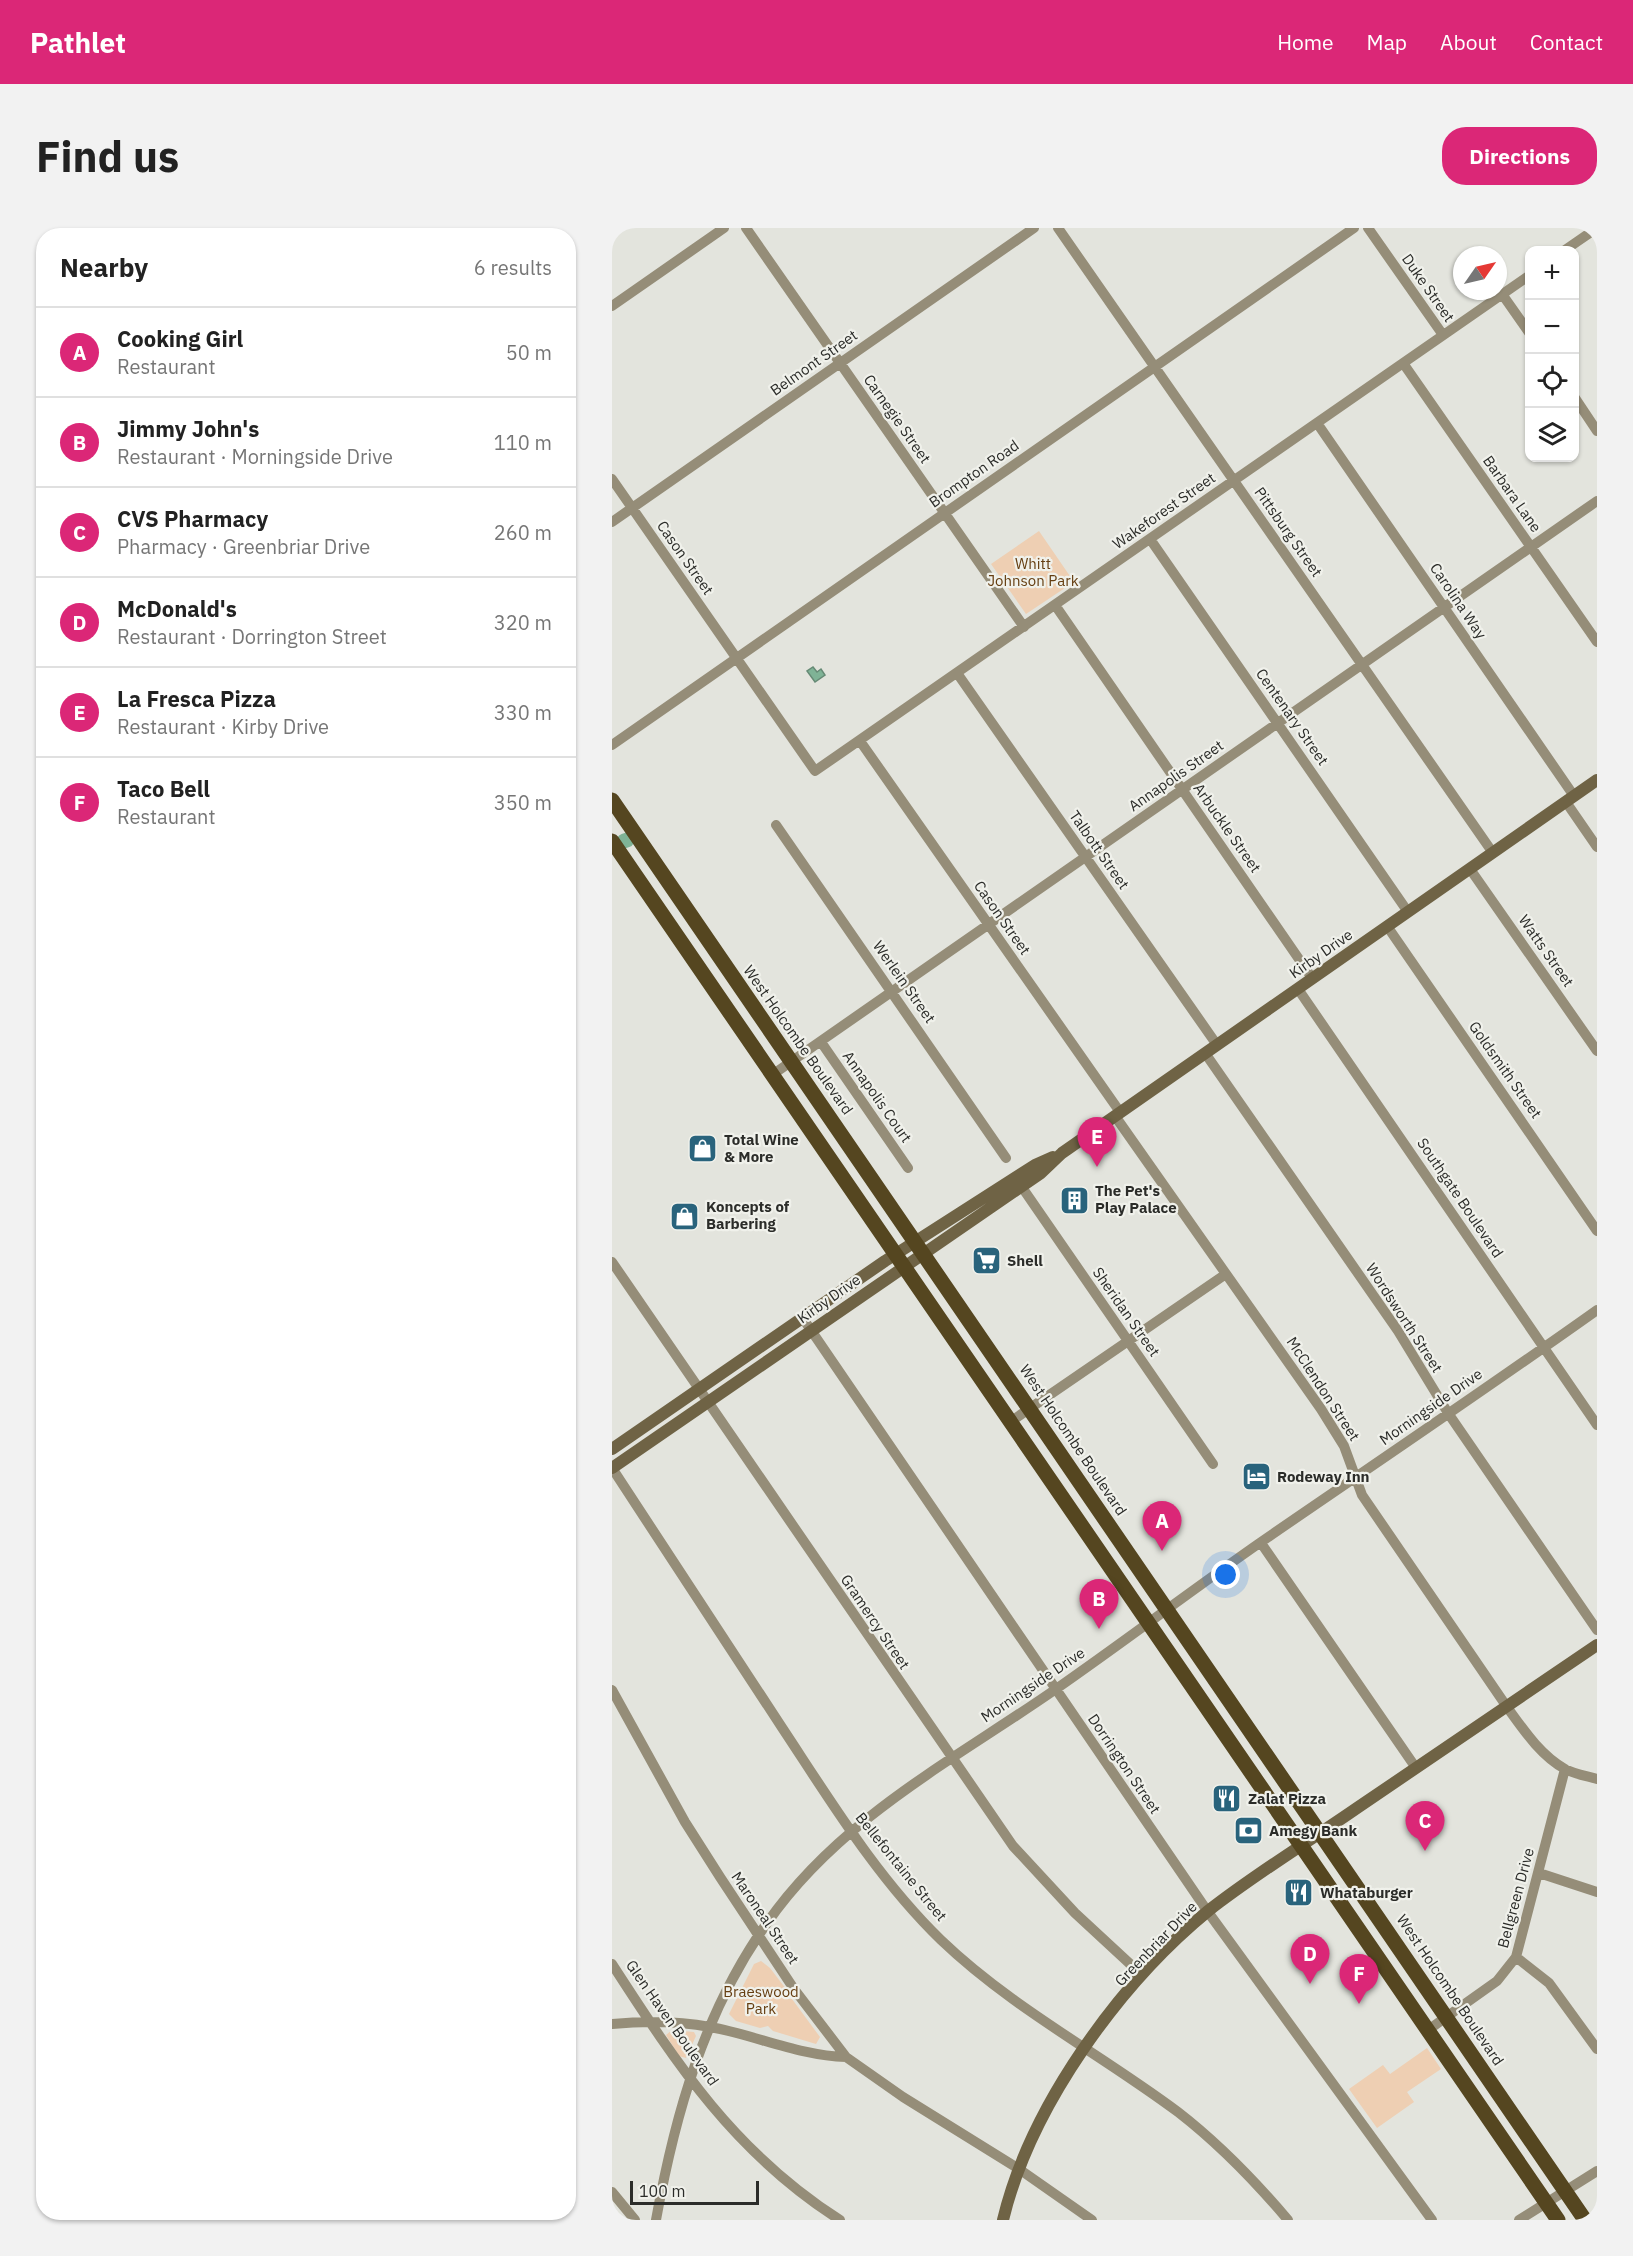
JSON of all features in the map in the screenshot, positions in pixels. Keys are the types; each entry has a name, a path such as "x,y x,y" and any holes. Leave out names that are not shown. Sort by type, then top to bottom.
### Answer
{"main road":[{"name":"Kirby Drive","path":"612,1468 811,1330 900,1260 1062,1153 1597,780"},
{"name":"West Holcombe Boulevard","path":"612,800 1585,2220"},
{"path":"612,841 1558,2220"},
{"name":"Kirby Drive","path":"612,1449 802,1317 900,1260"},
{"name":"Greenbriar Drive","path":"1003,2220 1019,2169 1060,2086 1083,2049 1142,1975 1208,1912 1320,1833 1597,1646"},
{"path":"1359,1931 1370,1926 1384,1942 1394,1940"}],"street":[{"path":"612,306 724,228"},
{"name":"Carnegie Street","path":"746,228 1024,627"},
{"name":"Belmont Street","path":"612,522 1034,228"},
{"name":"Pittsburg Street","path":"1058,228 1493,853"},
{"name":"Brompton Road","path":"612,745 1354,228"},
{"name":"Duke Street","path":"1368,228 1443,335"},
{"path":"1571,246 1597,228"},
{"name":"Wakeforest Street","path":"1507,291 1525,278"},
{"name":"Wakeforest Street","path":"815,771 1493,300"},
{"path":"1506,300 1525,326"},
{"name":"Barbara Lane","path":"1403,363 1597,642"},
{"path":"1579,404 1597,431"},
{"name":"Carolina Way","path":"1317,423 1445,608 1570,799 1597,847"},
{"name":"Cason Street","path":"612,479 815,771"},
{"name":"Annapolis Street","path":"772,1075 1597,501"},
{"name":"Centenary Street","path":"1150,539 1408,912"},
{"name":"Arbuckle Street","path":"1055,605 1312,978"},
{"name":"Talbott Street","path":"957,673 1217,1045"},
{"name":"Cason Street","path":"860,741 989,925 1117,1114"},
{"name":"Werlein Street","path":"776,825 1006,1158"},
{"name":"Watts Street","path":"1470,869 1597,1051"},
{"name":"Goldsmith Street","path":"1387,926 1597,1231"},
{"name":"Southgate Boulevard","path":"1298,989 1597,1425"},
{"name":"Annapolis Court","path":"821,1042 908,1168"},
{"name":"Wordsworth Street","path":"1205,1053 1398,1331 1448,1413 1597,1630"},
{"name":"McClendon Street","path":"1117,1114 1334,1430 1344,1446 1362,1495 1507,1707 1538,1748 1565,1769 1597,1779"},
{"name":"Sheridan Street","path":"1019,1182 1213,1464"},
{"name":"Gramercy Street","path":"612,1262 950,1758 1013,1846 1075,1913 1142,1975"},
{"path":"1010,1422 1226,1274"},
{"name":"Morningside Drive","path":"656,2220 667,2160 688,2078 731,1981 758,1935 780,1906 850,1831 905,1789 1055,1690 1166,1609 1597,1310"},
{"name":"Dorrington Street","path":"802,1317 1208,1912 1432,2220"},
{"name":"Bellefontaine Street","path":"612,1468 850,1831 910,1907 975,1971 1192,2124 1240,2169 1287,2220"},
{"path":"1261,1543 1416,1768"},
{"name":"Maroneal Street","path":"612,1690 685,1822 758,1935 806,2005 846,2057 903,2097 1019,2169 1092,2220"},
{"name":"Bellgreen Drive","path":"1428,2030 1497,1981 1516,1957 1565,1769"},
{"path":"1539,1873 1597,1892"},
{"path":"1516,1957 1549,1983 1597,2049"},
{"name":"Glen Haven Boulevard","path":"612,1964 688,2078 745,2145 799,2194 840,2220"},
{"path":"612,2024 650,2021 709,2027 819,2055 846,2057"},
{"path":"1519,2220 1597,2171"},
{"path":"612,2192 635,2220"}],"green space":[{"name":"Whitt Johnson Park","path":"1039,531 1074,582 1026,614 991,564"},
{"name":"Braeswood Park","path":"761,1961 770,1968 786,1989 784,1993 787,1999 792,1999 820,2037 816,2044 773,2031 768,2026 760,2028 736,2021 729,2014 754,1964"},
{"path":"672,2030 694,2032 696,2036 686,2058 679,2056 666,2035"},
{"path":"1427,2048 1441,2069 1407,2092 1414,2102 1377,2128 1349,2089 1383,2065 1390,2074"}],"shaded area":[{"path":"813,667 817,672 821,669 825,675 815,682 807,671"}],"place":[{"name":"Total Wine & More","path":"703,1149"},
{"name":"La Fresca Pizza","path":"1097,1167"},
{"name":"The Pet's Play Palace","path":"1074,1200"},
{"name":"Koncepts of Barbering","path":"685,1216"},
{"name":"Shell","path":"986,1261"},
{"name":"Rodeway Inn","path":"1256,1477"},
{"name":"Cooking Girl","path":"1162,1551"},
{"name":"Jimmy John's","path":"1099,1629"},
{"name":"Zalat Pizza","path":"1227,1799"},
{"name":"Amegy Bank","path":"1248,1831"},
{"name":"CVS Pharmacy","path":"1425,1851"},
{"name":"Whataburger","path":"1299,1893"},
{"name":"McDonald's","path":"1310,1984"},
{"name":"Taco Bell","path":"1359,2004"}]}
